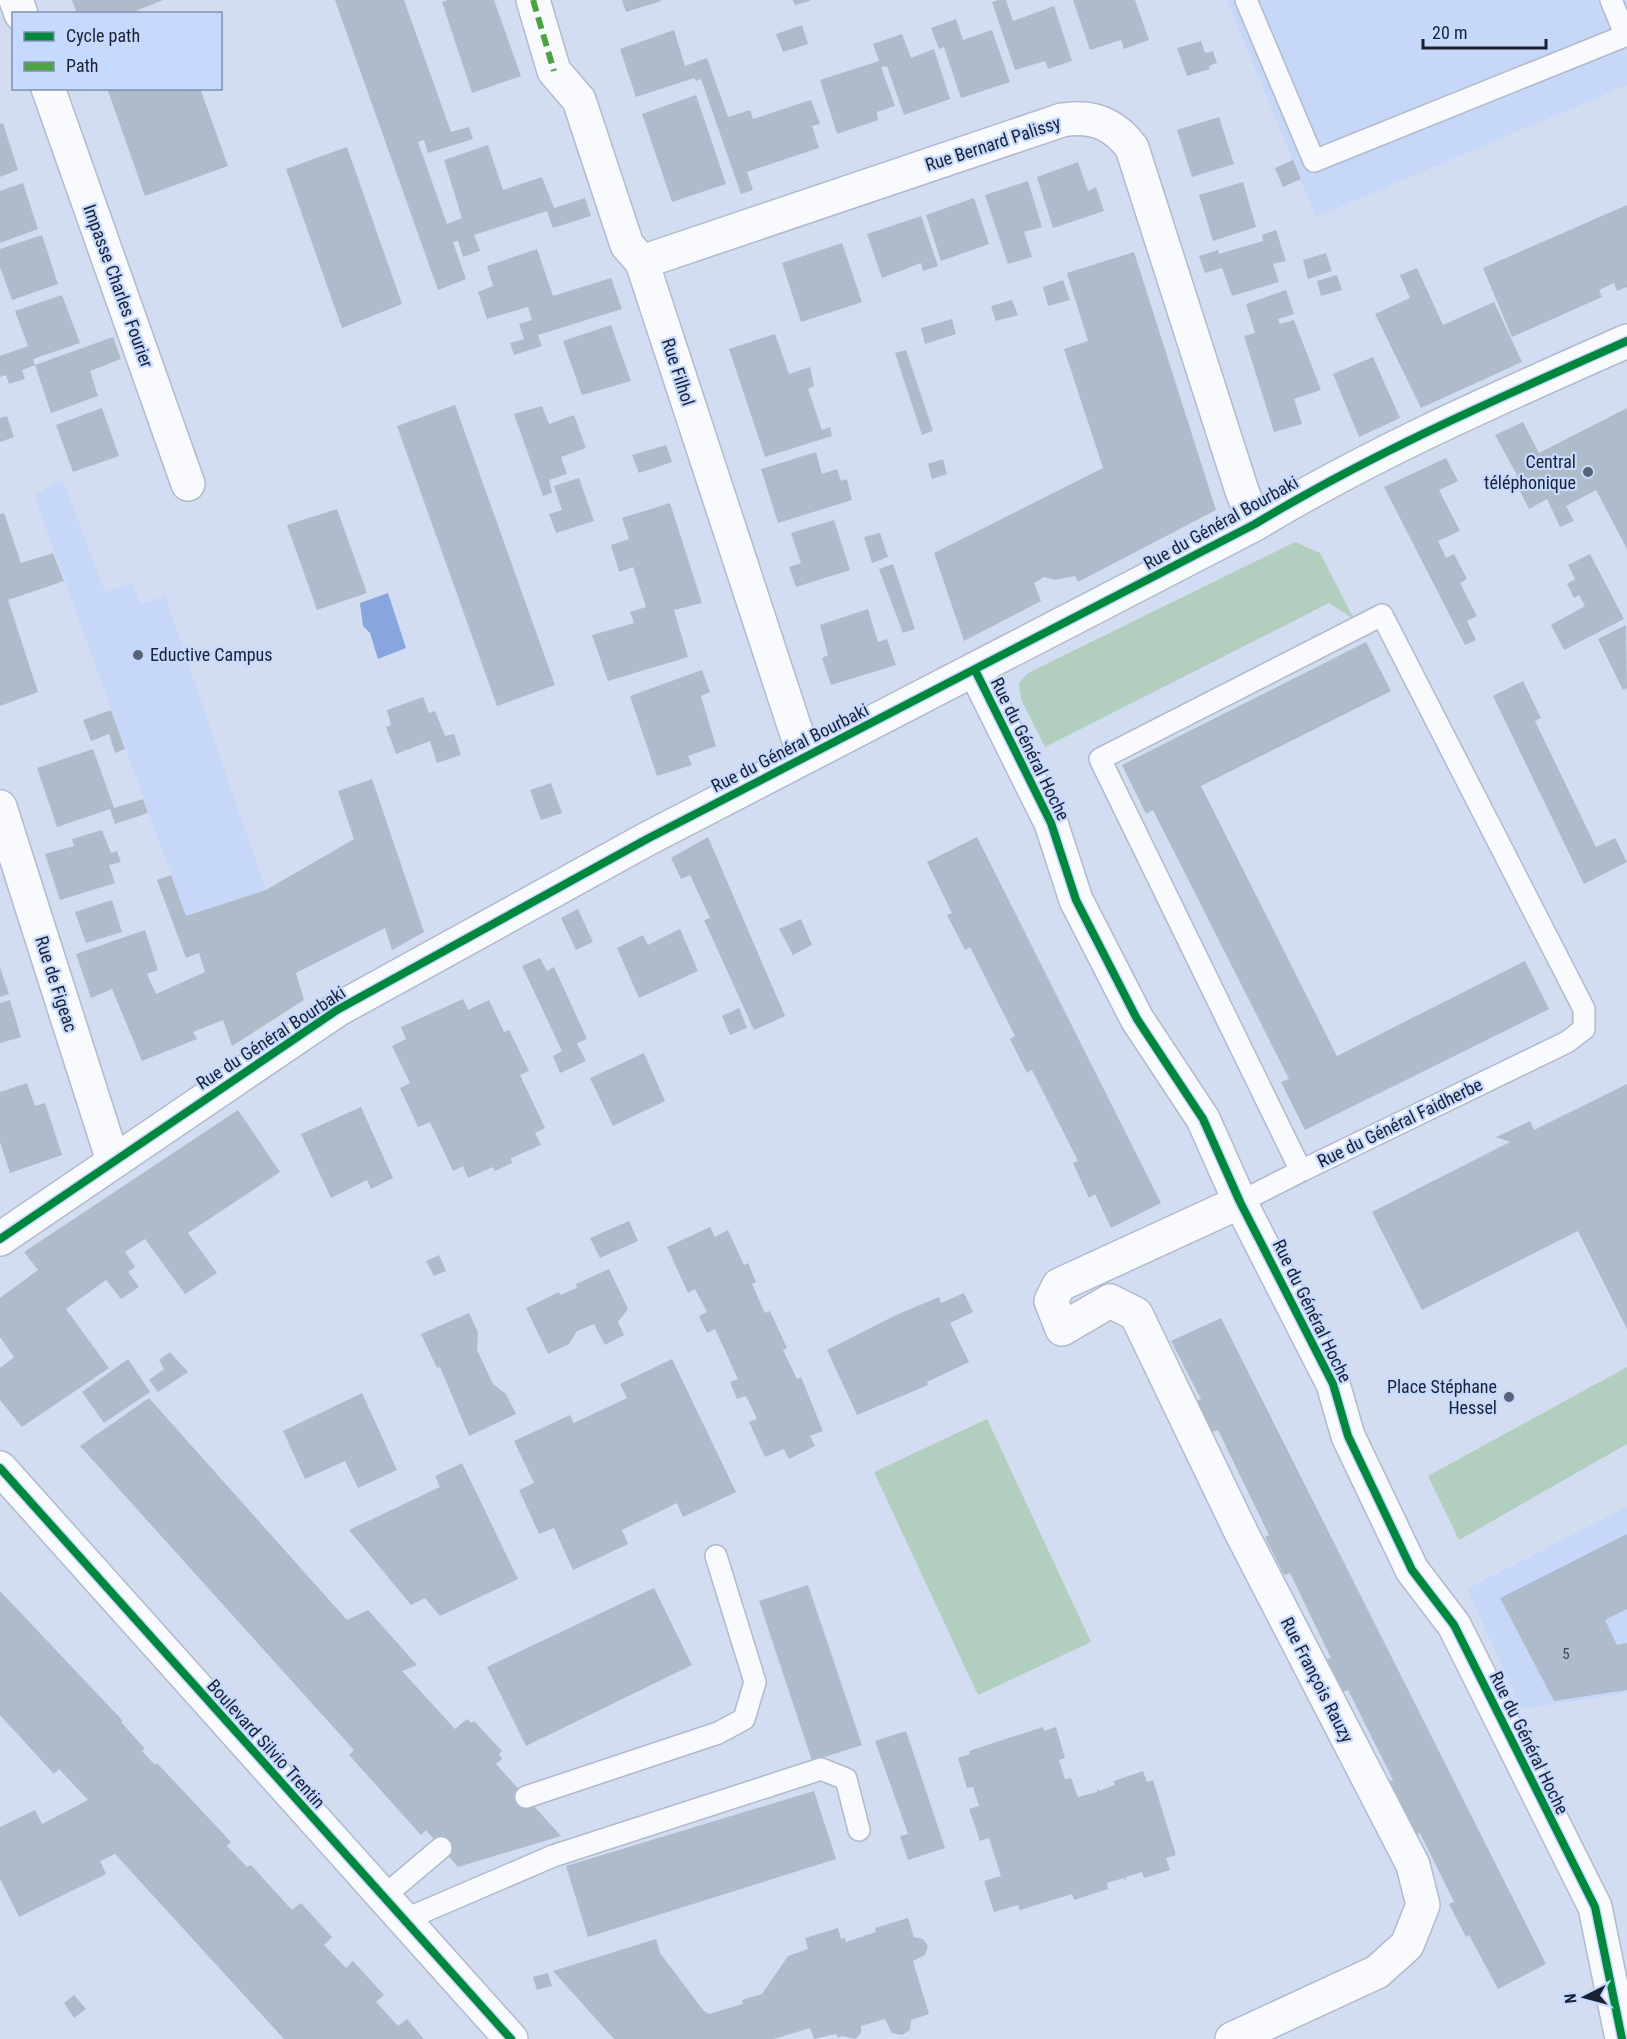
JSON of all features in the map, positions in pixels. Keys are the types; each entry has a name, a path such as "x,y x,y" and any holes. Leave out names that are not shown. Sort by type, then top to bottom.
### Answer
{"street":[{"name":"Rue Filhol","path":"533,0 555,71 579,100 627,245 642,262 804,756"},
{"name":"Impasse Charles Fourier","path":"49,90 188,484"},
{"name":"Rue Bernard Palissy","path":"642,262 1062,120 1094,119 1118,131 1132,148 1242,491 1256,524"},
{"name":"Rue du Général Bourbaki","path":"0,1239 337,1010 547,892 804,756 1256,524 1317,487 1451,419 1627,341"},
{"name":"Rue du Général Hoche","path":"975,670 1051,822 1076,900 1137,1019 1203,1119 1240,1202 1334,1384 1348,1436 1412,1570 1454,1625 1595,1907 1622,2039"},
{"name":"Rue de Figeac","path":"0,807 113,1161"},
{"name":"Rue François Rauzy","path":"1232,2039 1377,1972 1407,1945 1422,1905 1413,1864 1241,1532 1136,1314 1110,1301 1062,1329 1052,1300 1059,1285 1240,1202"},
{"name":"Boulevard Silvio Trentin","path":"0,1468 511,2039"}],"lane":[{"path":"1246,0 1314,160 1626,34 1611,0"},
{"name":"Rue du Général Faidherbe","path":"1382,615 1584,1009 1584,1029 1567,1042 1301,1171 1100,759 1382,615"},
{"path":"1240,1202 1301,1171"},
{"path":"526,1797 717,1733 744,1719 755,1682 716,1556"},
{"path":"393,1908 821,1769 846,1779 858,1830"},
{"path":"393,1908 441,1848"}],"shaded area":[{"path":"1227,0 1627,0 1627,85 1316,217"},
{"name":"Eductive Campus","path":"63,480 105,592 132,582 140,604 165,596 266,890 186,916 34,495"},
{"path":"1627,1507 1627,1693 1522,1709 1467,1589"}],"green space":[{"path":"1295,542 1320,553 1354,619 1329,603 1045,747 1021,699 1019,683 1028,673"},
{"path":"1627,1367 1627,1444 1459,1540 1428,1476"},
{"path":"987,1419 1091,1642 978,1695 874,1472"}],"water":[{"path":"388,593 406,648 378,659 370,633 363,626 360,603"}],"building":[{"path":"72,0 163,0 133,12 76,12"},
{"path":"335,0 404,0 451,132 469,127 473,139 428,153 424,140 418,142 447,224 462,218 444,160 488,145 503,190 542,177 554,208 585,198 591,216 553,228 547,211 474,235 480,251 463,257 458,241 453,242 466,279 438,290"},
{"path":"494,0 521,76 472,93 442,2"},
{"path":"622,0 661,0 661,1 626,12"},
{"path":"793,0 810,0 810,1 795,5"},
{"path":"1006,0 1013,21 1054,6 1072,61 1048,69 1045,61 1015,70 992,2"},
{"path":"1073,0 1135,0 1149,40 1124,49 1121,40 1090,50"},
{"path":"956,19 963,40 992,30 1010,82 961,98 944,47 939,49 931,28"},
{"path":"802,25 808,44 783,52 776,34"},
{"path":"674,30 685,66 707,58 728,117 750,110 753,119 811,100 820,124 812,126 819,148 747,172 753,190 741,194 701,79 696,81 694,78 636,97 620,49"},
{"path":"902,34 911,58 934,49 950,99 904,115 887,66 881,67 895,106 877,112 878,120 837,134 820,80 879,61 873,44"},
{"path":"1201,41 1205,53 1213,51 1217,63 1209,66 1210,69 1187,76 1177,48"},
{"path":"108,90 201,90 228,166 145,196"},
{"path":"696,95 726,184 672,202 642,114"},
{"path":"1219,117 1234,164 1192,177 1177,130"},
{"path":"3,123 18,170 0,177 0,124"},
{"path":"347,147 402,304 342,328 286,169"},
{"path":"1293,160 1301,179 1283,187 1275,168"},
{"path":"1078,162 1088,191 1096,187 1104,211 1053,228 1037,177"},
{"path":"1028,181 1042,227 1024,232 1032,257 1008,264 985,195"},
{"path":"1243,182 1256,227 1213,241 1199,195"},
{"path":"23,183 38,229 0,243 0,191"},
{"path":"974,198 989,244 941,261 926,215"},
{"path":"1627,205 1627,287 1617,291 1614,283 1599,290 1602,297 1512,337 1483,268"},
{"path":"921,216 938,266 923,271 921,263 882,278 867,234"},
{"path":"1276,230 1286,261 1273,264 1279,282 1232,296 1222,268 1205,273 1199,256 1218,250 1219,254 1263,241 1262,235"},
{"path":"42,235 58,284 12,300 0,267 0,249"},
{"path":"842,243 862,302 801,322 782,263"},
{"path":"537,249 553,296 611,278 622,309 538,335 542,346 514,355 510,343 524,339 519,324 532,320 528,307 487,319 478,292 493,286 487,266"},
{"path":"1134,252 1216,510 1078,582 1075,576 1055,580 1044,577 1034,583 1041,601 964,641 934,553 1103,468 1064,349 1088,341 1067,273"},
{"path":"1326,253 1332,271 1308,279 1303,260"},
{"path":"1417,268 1443,325 1494,302 1522,362 1421,408 1375,314 1410,298 1400,275"},
{"path":"1337,275 1342,290 1321,296 1317,281"},
{"path":"1063,280 1070,300 1048,306 1043,287"},
{"path":"1286,290 1294,314 1278,319 1280,324 1294,320 1321,390 1294,399 1302,424 1274,432 1244,336 1255,333 1246,304"},
{"path":"62,295 80,343 33,359 35,365 22,370 25,379 9,384 6,375 0,377 0,356 28,346 15,311"},
{"path":"1012,300 1018,315 996,321 991,306"},
{"path":"952,319 956,334 925,344 921,328"},
{"path":"611,325 631,381 582,395 563,341"},
{"path":"775,334 789,374 810,367 814,386 808,389 822,430 830,427 832,436 765,457 729,349"},
{"path":"113,337 121,359 90,371 98,396 51,413 35,365"},
{"path":"906,350 933,431 922,435 895,353"},
{"path":"1373,357 1400,418 1359,437 1333,374"},
{"path":"455,405 555,685 497,706 397,426"},
{"path":"542,406 549,424 574,415 586,448 561,457 567,474 549,480 552,493 543,496 514,414"},
{"path":"102,408 119,456 73,472 56,425"},
{"name":"Central téléphonique","path":"1627,408 1627,549 1596,490 1566,506 1574,521 1560,527 1547,499 1529,509 1520,491 1524,488 1495,435 1523,422 1539,453"},
{"path":"7,416 14,437 0,442 0,418"},
{"path":"666,445 672,462 639,473 632,455"},
{"path":"816,452 822,474 837,469 841,481 847,479 852,500 778,523 761,469"},
{"path":"1446,458 1458,481 1439,490 1460,531 1438,541 1446,558 1454,554 1467,579 1460,583 1477,616 1467,621 1476,640 1465,645 1384,487"},
{"path":"943,459 947,474 932,479 928,464"},
{"path":"579,478 594,521 556,533 549,514 562,510 554,486"},
{"path":"670,503 702,603 674,610 688,657 608,681 592,635 634,623 630,612 646,607 633,567 619,572 611,545 629,539 622,518"},
{"path":"337,509 367,593 317,610 287,525"},
{"path":"4,513 21,563 53,553 64,581 8,600 38,692 0,706 0,514"},
{"path":"834,520 850,570 796,587 789,567 801,563 791,533"},
{"path":"880,533 888,557 872,563 864,537"},
{"path":"1590,554 1624,619 1564,650 1551,625 1585,606 1579,595 1574,598 1567,584 1575,579 1568,565"},
{"path":"893,564 915,629 903,633 879,569"},
{"path":"868,609 878,642 887,639 896,665 831,685 822,658 828,655 820,625"},
{"path":"1626,625 1627,688 1623,690 1598,639"},
{"path":"1366,642 1391,691 1201,786 1337,1056 1525,961 1549,1009 1305,1130 1281,1082 1289,1079 1153,810 1146,814 1122,765"},
{"path":"702,670 710,692 701,696 716,746 688,756 692,765 657,776 630,696"},
{"path":"1523,681 1541,718 1535,721 1596,847 1615,838 1627,862 1584,884 1493,696"},
{"path":"423,697 429,713 435,711 445,736 454,734 461,755 437,763 430,741 396,754 386,727 391,725 387,710"},
{"path":"111,710 125,749 115,753 109,734 91,741 83,720"},
{"path":"93,749 114,808 143,799 148,813 115,824 110,809 57,827 37,768"},
{"path":"372,779 424,932 392,950 385,928 296,973 304,1000 232,1046 223,1020 193,1032 197,1039 142,1061 112,989 91,998 76,954 145,930 158,970 147,974 156,994 205,972 199,953 186,958 157,880 171,875 186,916 266,890 354,839 338,791"},
{"path":"551,783 562,813 541,820 530,790"},
{"path":"102,830 111,853 117,851 121,862 109,865 115,883 60,900 45,854 74,846 72,839"},
{"path":"708,837 785,1016 754,1030 704,920 710,918 690,875 681,879 671,858"},
{"path":"977,837 1161,1203 1111,1228 1095,1194 1089,1198 1073,1163 1078,1161 1032,1070 1027,1073 1010,1039 1015,1036 970,947 965,950 947,915 952,913 927,862"},
{"path":"112,900 122,932 86,943 75,912"},
{"path":"578,909 593,942 576,950 561,918"},
{"path":"801,919 812,945 793,955 779,929"},
{"path":"680,929 698,971 639,998 617,948 643,935 648,945"},
{"path":"540,958 547,971 554,967 587,1039 577,1043 586,1061 560,1073 553,1056 562,1051 522,966"},
{"path":"0,967 9,994 0,997"},
{"path":"463,999 468,1010 489,1000 504,1032 509,1030 529,1071 520,1075 545,1128 535,1133 541,1145 511,1158 512,1163 495,1171 493,1167 468,1178 463,1166 453,1171 430,1122 418,1127 400,1088 410,1083 392,1046 406,1039 401,1027"},
{"path":"10,1000 21,1037 0,1043 0,1003"},
{"path":"739,1008 747,1028 730,1035 722,1016"},
{"path":"644,1053 665,1101 613,1126 590,1078"},
{"path":"27,1083 35,1106 45,1103 62,1155 10,1173 0,1142 0,1092"},
{"path":"1627,1084 1627,1329 1578,1231 1422,1310 1372,1212 1510,1142 1496,1137 1530,1121 1534,1130"},
{"path":"361,1107 393,1178 371,1189 367,1180 331,1198 301,1134"},
{"path":"238,1110 280,1172 188,1233 217,1273 185,1294 145,1239 125,1252 135,1267 128,1272 139,1287 121,1299 106,1280 66,1309 109,1368 22,1427 0,1400 0,1368 14,1357 0,1337 0,1298 38,1270 24,1252"},
{"path":"629,1221 638,1241 600,1258 590,1238"},
{"path":"710,1227 715,1237 728,1230 744,1265 748,1263 756,1282 752,1284 765,1313 770,1311 787,1348 783,1350 797,1379 801,1377 823,1431 810,1436 815,1446 789,1459 784,1449 765,1457 749,1422 757,1419 746,1396 737,1399 730,1382 738,1379 715,1329 707,1333 699,1316 707,1312 695,1289 688,1293 667,1247"},
{"path":"439,1255 446,1271 434,1276 426,1261"},
{"path":"609,1269 628,1309 618,1322 624,1335 605,1345 594,1324 577,1331 569,1344 548,1354 526,1308 559,1292 560,1295 577,1288 576,1284"},
{"path":"964,1293 973,1312 950,1323 969,1362 927,1382 928,1385 857,1415 827,1350 896,1315 939,1297 941,1303"},
{"path":"469,1313 478,1332 477,1350 493,1384 506,1394 516,1414 469,1436 440,1367 437,1368 421,1334"},
{"path":"1221,1318 1546,1964 1498,1989 1469,1935 1466,1937 1449,1904 1454,1902 1420,1833 1415,1836 1388,1782 1393,1780 1348,1690 1343,1692 1327,1659 1331,1658 1290,1573 1284,1575 1265,1537 1269,1535 1218,1430 1212,1432 1197,1401 1201,1399 1171,1341"},
{"path":"170,1352 188,1372 158,1392 149,1380 164,1369 159,1360"},
{"path":"128,1359 150,1392 104,1423 82,1392"},
{"path":"672,1359 736,1492 683,1517 677,1503 622,1530 628,1544 573,1570 554,1528 539,1534 519,1490 534,1483 514,1441 570,1415 574,1423 627,1398 620,1384"},
{"path":"362,1393 397,1470 358,1488 345,1461 305,1479 283,1431"},
{"path":"149,1398 347,1620 368,1610 417,1665 402,1671 455,1729 467,1719 471,1723 474,1721 502,1751 499,1754 502,1759 496,1764 561,1836 458,1867 426,1830 421,1835 349,1755 354,1750 80,1446"},
{"path":"462,1463 518,1579 440,1616 425,1598 411,1605 349,1530 440,1487 435,1476"},
{"path":"1627,1534 1627,1609 1605,1620 1617,1645 1627,1643 1627,1690 1554,1701 1500,1598"},
{"path":"808,1585 862,1745 812,1761 759,1601"},
{"path":"654,1588 692,1665 526,1746 487,1667"},
{"path":"0,1591 123,1721 121,1722 145,1749 142,1751 155,1765 157,1763 231,1842 227,1846 247,1867 251,1865 292,1910 301,1903 332,1937 324,1945 346,1968 353,1961 384,1995 376,2002 398,2026 407,2019 424,2039 284,2039 115,1854 100,1861 106,1874 19,1917 0,1879 0,1827 35,1810 42,1824 88,1800 59,1769 54,1774 0,1715"},
{"path":"1043,1727 1044,1731 1056,1727 1065,1758 1059,1760 1065,1779 1071,1778 1078,1797 1115,1785 1114,1781 1143,1771 1147,1782 1153,1780 1176,1855 1166,1858 1170,1870 1144,1878 1142,1872 1126,1877 1126,1882 1124,1878 1107,1883 1108,1889 1074,1900 1072,1894 1020,1910 1018,1905 994,1912 984,1881 1001,1876 989,1838 980,1841 969,1809 979,1806 973,1787 967,1788 958,1758 970,1754 969,1751"},
{"path":"906,1731 945,1848 908,1860 900,1836 908,1834 875,1741"},
{"path":"814,1791 836,1859 588,1937 566,1866"},
{"path":"908,1918 914,1937 923,1939 928,1946 925,1955 913,1961 929,2014 911,2020 910,2030 902,2035 892,2033 885,2019 861,2026 861,2033 855,2039 842,2036 838,2038 836,2034 814,2039 810,2028 774,2039 614,2039 553,1971 656,1939 660,1953 703,2010 709,2014 743,2004 742,2000 762,1994 788,1956 808,1949 805,1938 838,1928 841,1939 845,1938 846,1942 876,1932 875,1928"},
{"path":"548,1973 552,1986 537,1990 533,1977"},
{"path":"74,1995 86,2009 74,2018 64,2003"}],"marked path":[{"path":"533,0 554,71"}],"cycle path":[{"path":"0,1239 337,1010 647,839 1255,524 1392,449 1627,341"},
{"path":"975,670 1051,823 1076,900 1137,1019 1203,1119 1240,1202 1333,1384 1348,1436 1412,1570 1454,1625 1595,1907 1622,2039"},
{"path":"0,1468 511,2039"}],"place":[{"name":"Central téléphonique","path":"1588,472"},
{"name":"Eductive Campus","path":"138,655"},
{"name":"Place Stéphane Hessel","path":"1509,1397"}]}
